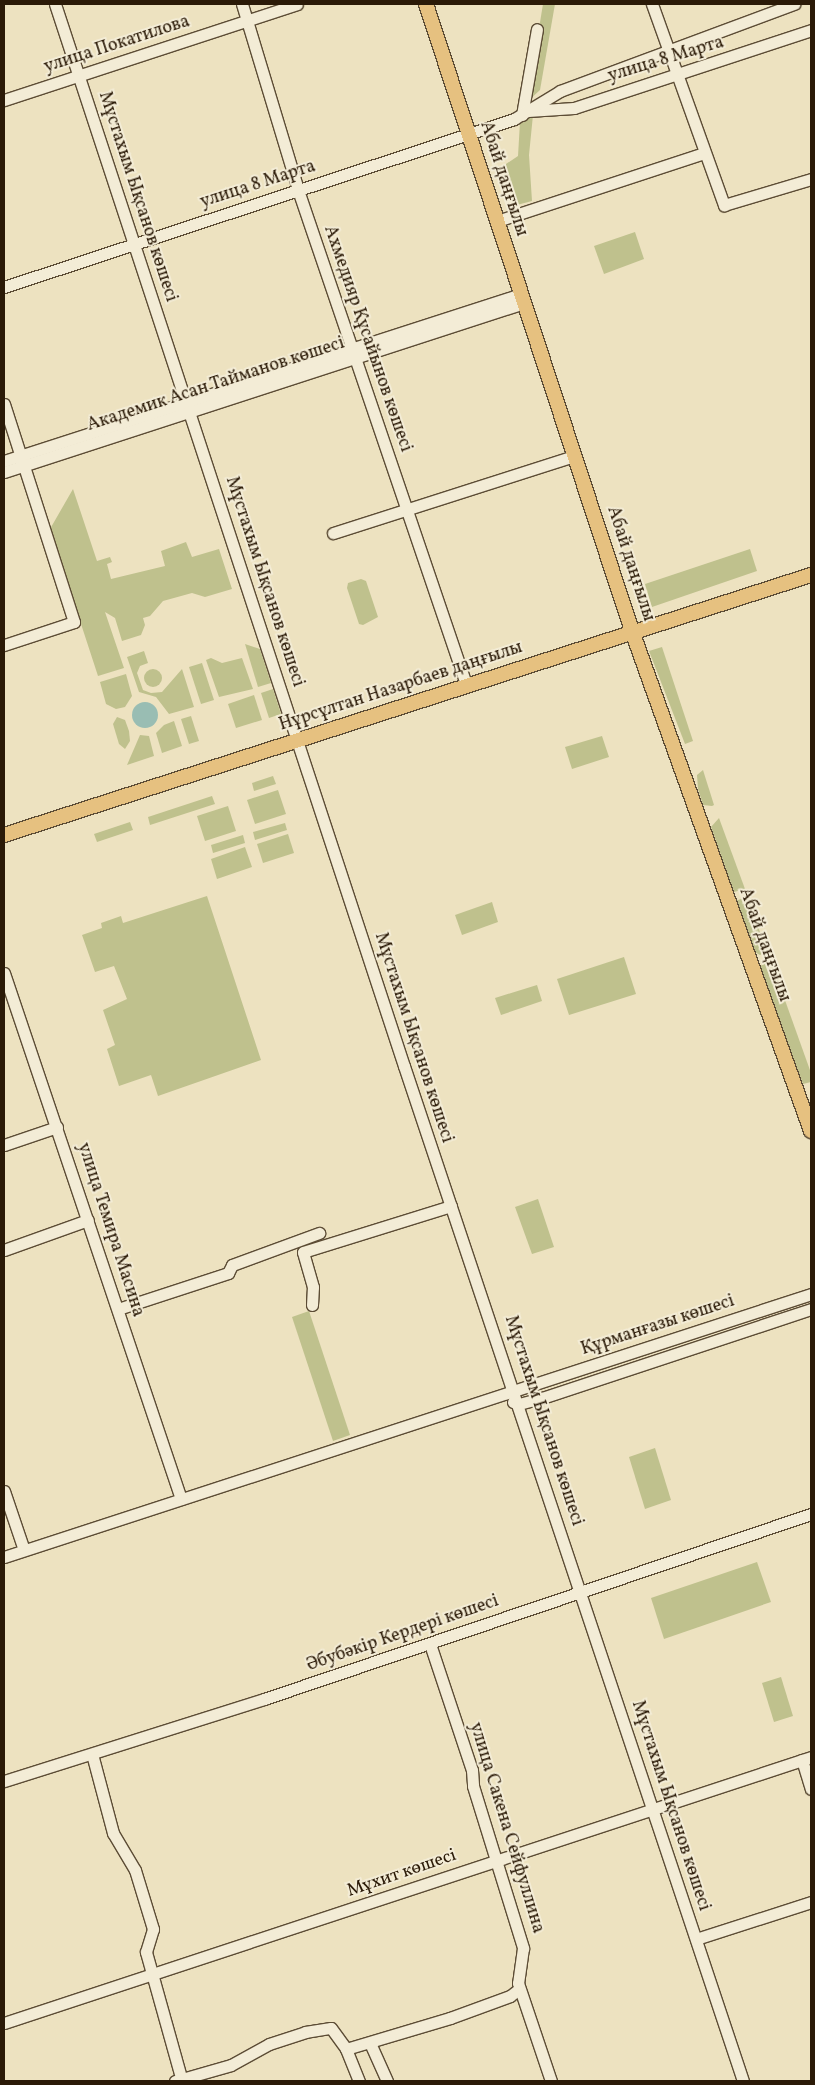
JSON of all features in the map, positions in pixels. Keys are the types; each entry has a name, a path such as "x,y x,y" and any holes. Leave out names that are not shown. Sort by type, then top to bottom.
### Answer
{"main road":[{"name":"Абай даңғылы","path":"426,4 632,632 811,1131"},
{"name":"Нұрсұлтан Назарбаев даңғылы","path":"4,835 466,684 811,574"}],"street":[{"name":"Мұстахым Ықсанов көшесі","path":"55,4 451,1206 515,1391 743,2081"},
{"name":"Ахмедияр Құсайынов көшесі","path":"242,4 298,190 466,684"},
{"name":"улица Покатилова","path":"4,100 297,4"},
{"path":"652,4 724,205 811,179"},
{"name":"улица 8 Марта","path":"525,113 560,91 794,4"},
{"path":"525,113 537,29"},
{"name":"улица 8 Марта","path":"4,287 525,113 574,108 677,76 811,30"},
{"path":"497,222 704,153"},
{"name":"Академик Асан Тайманов көшесі","path":"4,472 21,461 523,299"},
{"path":"4,404 74,622 4,645"},
{"path":"333,533 394,512 407,512 574,456"},
{"name":"Академик Асан Тайманов көшесі","path":"4,461 21,461"},
{"name":"улица Темира Масина","path":"4,973 181,1500"},
{"path":"4,1146 57,1127"},
{"path":"312,1305 313,1287 302,1252 451,1206"},
{"path":"4,1250 88,1220"},
{"path":"118,1308 228,1273 232,1265 319,1233"},
{"name":"Құрманғазы көшесі","path":"4,1557 500,1397 811,1294"},
{"path":"500,1397 519,1404 811,1309"},
{"path":"4,1491 24,1550"},
{"name":"Әбубәкір Кердері көшесі","path":"4,1781 430,1644 811,1514"},
{"name":"улица Сакена Сейфуллина","path":"430,1644 472,1770 474,1786 495,1861 523,1948 519,1989 551,2081"},
{"path":"92,1754 114,1833 136,1870 153,1929 153,1938 146,1948 152,1974 178,2055 178,2079 199,2075 231,2064 269,2044 325,2027 334,2029 346,2049 359,2081"},
{"path":"806,1759 811,1788"},
{"name":"Мұхит көшесі","path":"4,2023 495,1861 654,1811 806,1759"},
{"path":"696,1939 811,1902"},
{"path":"346,2049 450,2018 510,1996 519,1989"},
{"path":"370,2043 388,2081"}],"green space":[{"path":"543,4 555,4 540,90 527,102"},
{"path":"533,115 529,155 532,201 513,206 503,166 518,156 520,122"},
{"path":"635,232 644,259 604,274 594,246"},
{"path":"73,489 97,561 110,557 112,562 107,564 111,579 165,566 161,551 186,542 192,557 219,549 232,589 205,597 192,593 163,601 150,616 143,618 145,625 141,635 122,641 115,618 105,612 124,668 98,676 50,529"},
{"path":"750,549 757,571 652,607 645,584"},
{"path":"361,579 366,581 378,617 363,625 359,624 347,588 348,583"},
{"path":"245,644 260,649 271,683 258,687"},
{"path":"662,647 693,741 685,744 649,651"},
{"path":"144,651 148,663 140,666 137,673 143,690 151,693 162,692 182,669 194,707 169,714 156,697 139,692 127,657"},
{"path":"211,658 222,663 242,658 253,689 219,697 206,660"},
{"path":"202,663 214,700 201,704 189,667"},
{"path":"153,669 159,672 162,678 159,684 153,687 147,684 144,678 147,672"},
{"path":"126,674 132,696 125,707 116,709 106,704 100,682"},
{"path":"273,689 281,714 269,718 261,693"},
{"path":"254,695 262,720 236,728 228,704"},
{"path":"191,716 199,741 189,744 181,719"},
{"path":"117,717 125,720 129,731 130,741 125,749 119,744 113,724"},
{"path":"174,721 182,746 162,753 156,733 164,725"},
{"path":"140,735 149,736 154,756 127,765"},
{"path":"602,736 609,757 572,769 565,747"},
{"path":"703,770 714,805 712,806 703,805 698,789 697,775"},
{"path":"273,776 276,784 254,791 252,783"},
{"path":"278,790 286,814 255,824 247,800"},
{"path":"212,796 215,804 150,825 148,817"},
{"path":"228,806 236,831 205,841 197,816"},
{"path":"719,818 745,889 734,892 711,827"},
{"path":"130,822 133,830 97,842 94,834"},
{"path":"285,823 287,830 255,840 253,832"},
{"path":"288,834 294,853 263,863 257,844"},
{"path":"243,835 245,843 213,853 211,845"},
{"path":"245,847 252,867 217,879 211,859"},
{"path":"207,896 261,1060 158,1096 151,1075 119,1086 107,1049 115,1045 103,1010 127,999 114,966 95,972 82,935 102,928 101,923 121,916 123,923"},
{"path":"747,897 767,951 760,955 755,952 735,901"},
{"path":"492,902 498,922 462,935 455,915"},
{"path":"624,957 636,994 569,1015 557,979"},
{"path":"771,961 811,1073 811,1082 803,1084 758,967"},
{"path":"537,985 542,1001 501,1015 495,998"},
{"path":"538,1199 554,1247 532,1254 515,1207"},
{"path":"309,1311 350,1435 333,1441 292,1317"},
{"path":"655,1448 671,1500 645,1509 629,1457"},
{"path":"757,1562 771,1602 664,1639 651,1598"},
{"path":"781,1677 793,1716 774,1722 762,1683"}],"water":[{"path":"145,702 154,706 158,715 154,724 145,728 136,724 132,715 136,706"}]}
